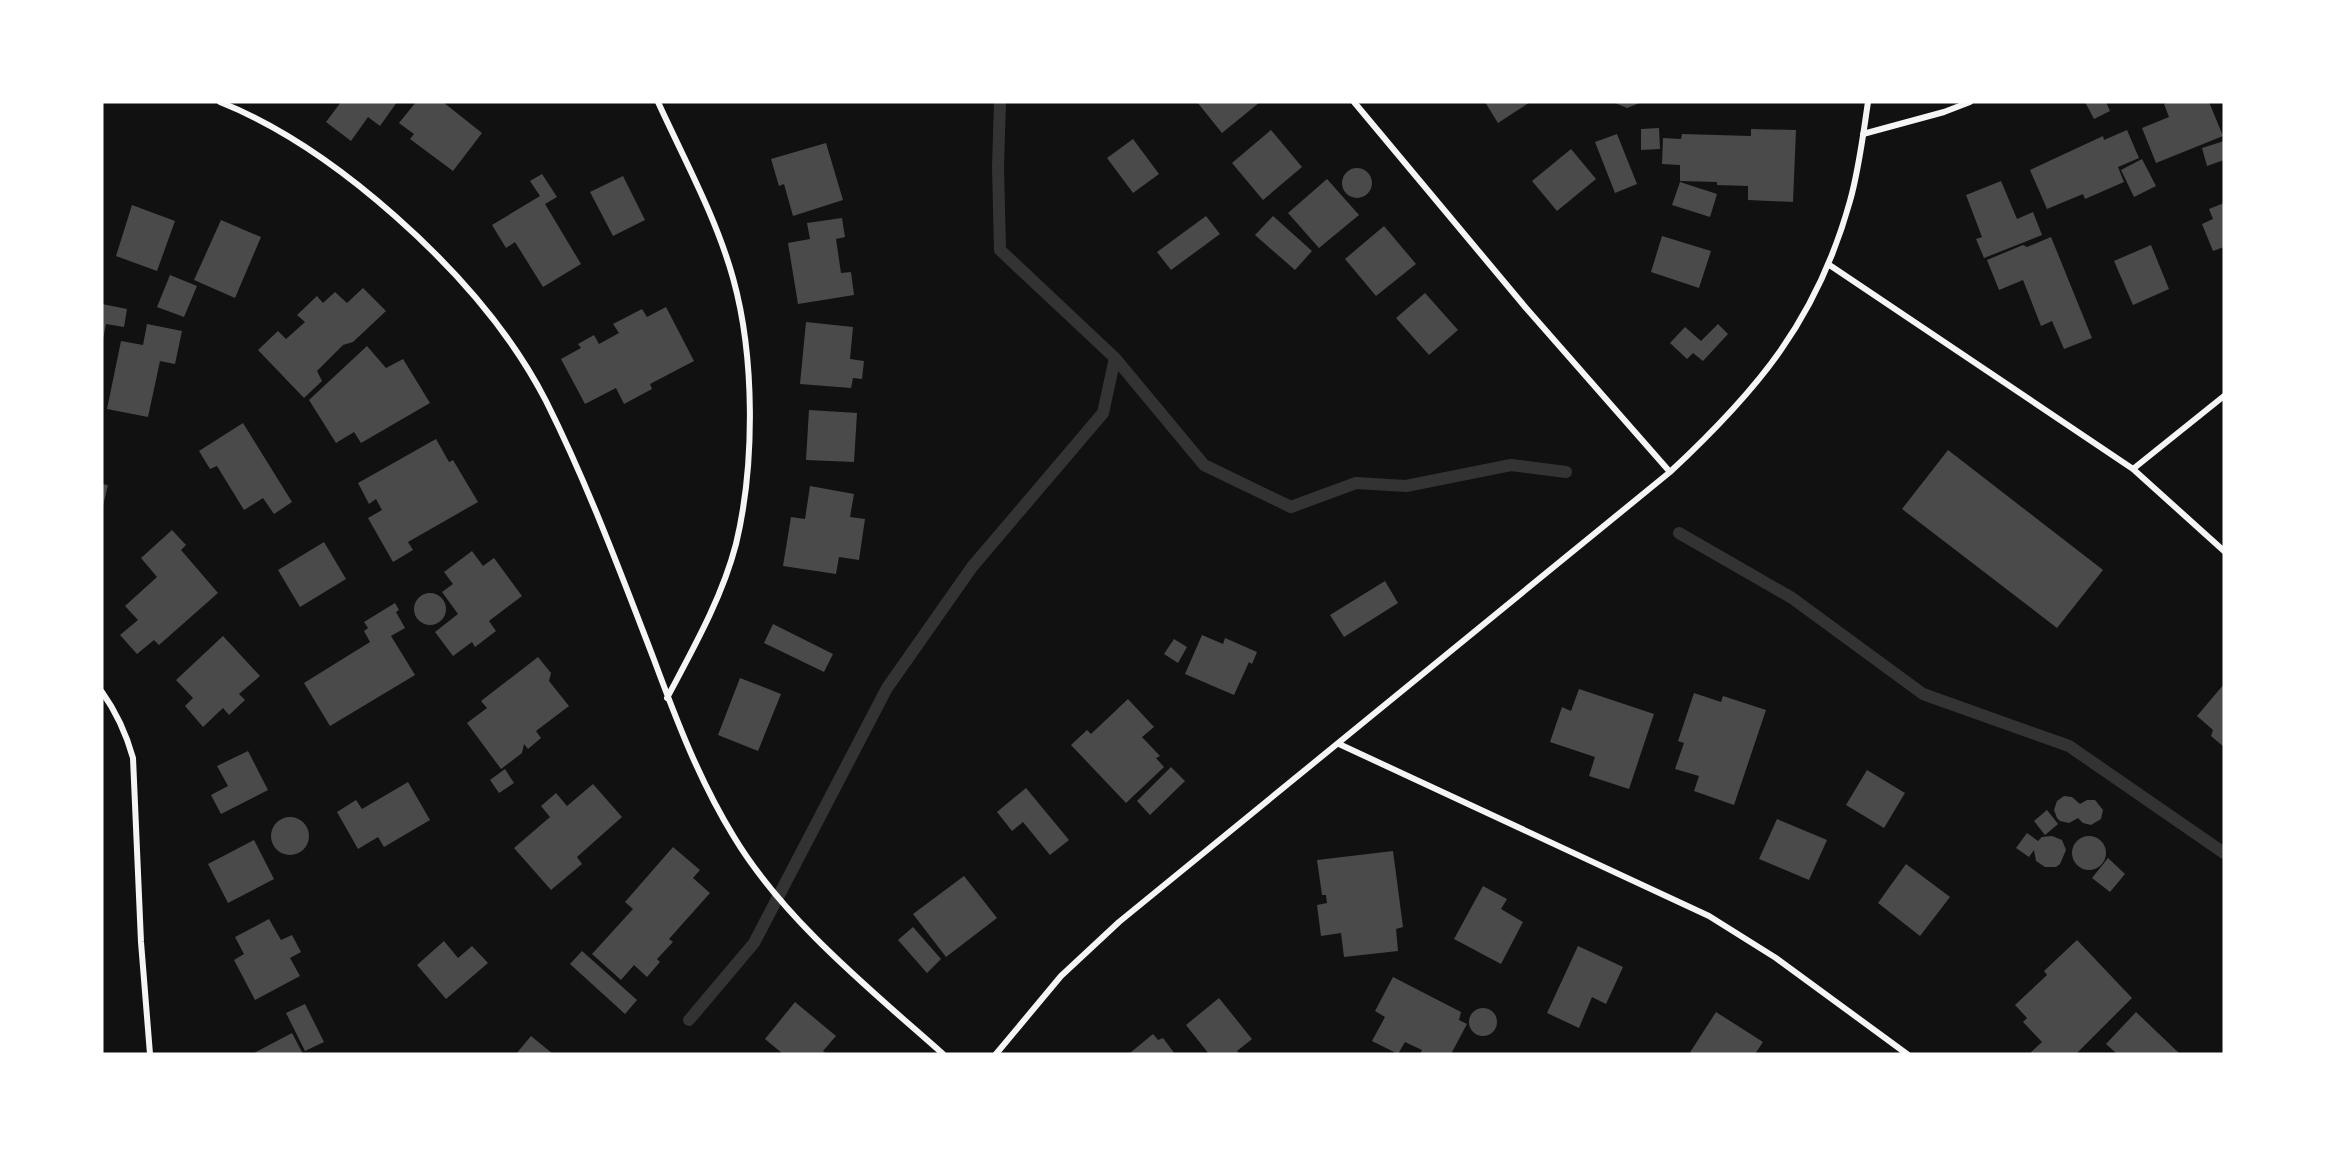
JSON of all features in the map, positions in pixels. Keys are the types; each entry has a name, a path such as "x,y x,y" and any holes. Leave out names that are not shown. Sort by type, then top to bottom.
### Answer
{"street":[{"path":"220,102 243,111 329,162 420,238 487,309 545,399 609,547 681,733 733,836 759,876 803,925 943,1054"},
{"path":"658,102 720,239 733,278 742,316 749,379 745,495 735,545 712,611 668,698"},
{"path":"1354,102 1526,308 1670,472"},
{"path":"996,1054 1046,994 1092,946 1168,881 1670,472 1721,424 1769,370 1797,328 1816,293 1850,201 1868,102"},
{"path":"1863,134 1944,112 1970,102"},
{"path":"1828,264 2133,469 2224,551"},
{"path":"2133,469 2224,396"},
{"path":"102,692 116,711 133,758 141,942 150,1054"},
{"path":"1339,744 1709,916 1776,958 1907,1054"}],"building":[{"path":"341,102 397,102 380,126 368,117 351,141 326,122"},
{"path":"416,102 443,102 482,133 453,171 410,139 414,134 399,123"},
{"path":"1197,102 1260,102 1222,133"},
{"path":"1485,102 1530,102 1498,123"},
{"path":"1613,102 1642,102 1627,108"},
{"path":"2085,102 2106,102 2110,111 2094,119"},
{"path":"2209,102 2223,136 2156,163 2142,128 2169,117 2164,104"},
{"path":"1659,128 1660,149 1641,150 1641,129"},
{"path":"1751,129 1796,130 1793,202 1748,200 1748,186 1680,181 1680,165 1662,164 1663,138 1681,139 1682,134 1751,136"},
{"path":"1271,130 1302,167 1263,200 1232,163"},
{"path":"2127,130 2139,158 2118,167 2124,182 2085,199 2083,194 2047,209 2030,170 2103,136 2104,140"},
{"path":"1617,134 1637,184 1615,193 1595,142"},
{"path":"1133,139 1159,174 1133,193 1107,158"},
{"path":"2224,141 2224,160 2207,166 2202,148"},
{"path":"826,143 843,200 793,216 784,184 779,186 771,159"},
{"path":"1571,149 1596,179 1557,211 1532,181"},
{"path":"2142,159 2156,186 2134,197 2121,170"},
{"path":"1357,168 1368,172 1372,183 1368,194 1357,198 1346,194 1342,183 1346,172"},
{"path":"542,174 557,197 545,204 581,264 543,287 515,242 506,248 492,225 540,196 530,181"},
{"path":"623,176 645,220 613,236 590,192"},
{"path":"1327,179 1359,215 1319,248 1288,213"},
{"path":"2001,181 2017,219 2033,212 2042,235 1984,258 1976,239 1982,237 1966,195"},
{"path":"1680,182 1717,194 1710,217 1672,205"},
{"path":"2224,203 2224,247 2213,251 2202,224 2213,219 2209,209"},
{"path":"132,205 175,221 157,271 116,256"},
{"path":"1206,216 1220,234 1171,270 1157,252"},
{"path":"1273,216 1312,251 1295,270 1255,235"},
{"path":"842,218 845,237 836,239 841,273 851,272 854,295 798,304 788,243 810,239 807,223"},
{"path":"221,220 261,237 235,298 194,280"},
{"path":"1384,226 1416,264 1376,296 1345,259"},
{"path":"1662,236 1711,251 1699,288 1651,272"},
{"path":"2051,237 2092,338 2064,349 2052,321 2041,326 2023,280 1999,290 1987,260 2023,245 2027,247"},
{"path":"2151,245 2169,289 2133,305 2114,261"},
{"path":"170,275 197,286 184,317 157,307"},
{"path":"363,288 386,311 353,342 343,345 317,371 322,381 304,398 258,350 278,331 286,339 305,322 297,315 317,296 323,303 335,292 347,303"},
{"path":"1425,293 1458,330 1429,355 1396,318"},
{"path":"102,304 127,309 124,327 106,324 103,339"},
{"path":"666,307 694,361 650,384 652,389 624,404 616,388 585,404 561,359 581,348 578,344 594,335 599,344 619,333 613,324 642,309 647,317"},
{"path":"806,322 853,327 850,359 864,361 862,379 853,378 851,388 800,384"},
{"path":"147,324 182,331 175,364 160,361 148,417 107,409 121,341 143,345"},
{"path":"1718,324 1728,334 1703,361 1693,353 1687,359 1670,343 1685,327 1701,341"},
{"path":"367,346 386,368 403,359 430,403 361,443 354,432 336,443 309,400"},
{"path":"809,410 857,413 854,462 806,460"},
{"path":"243,423 292,502 274,514 263,498 244,510 217,466 210,469 199,451"},
{"path":"436,439 449,462 453,460 478,502 408,542 413,550 393,562 368,518 382,510 376,499 369,504 358,483"},
{"path":"1948,450 2103,570 2057,628 1902,509"},
{"path":"102,484 108,485 103,506 102,506"},
{"path":"810,486 854,494 850,517 865,519 859,560 839,557 836,574 783,566 791,517 805,519"},
{"path":"172,530 186,545 181,550 218,593 159,645 154,640 137,654 120,635 138,620 125,606 157,577 141,558"},
{"path":"324,542 346,579 300,607 278,570"},
{"path":"472,551 483,566 494,558 522,596 489,621 496,631 475,647 472,642 453,656 435,632 458,614 442,592 453,584 444,572"},
{"path":"1385,581 1398,603 1344,637 1330,615"},
{"path":"430,593 441,598 446,609 441,620 430,625 419,620 414,609 419,598"},
{"path":"395,603 399,610 396,612 405,628 391,636 415,675 330,726 304,683 370,642 364,631 368,628 364,622"},
{"path":"773,624 833,654 824,672 764,643"},
{"path":"1202,635 1223,644 1225,638 1257,652 1252,664 1249,662 1234,695 1185,674"},
{"path":"223,636 260,676 239,694 245,700 229,715 223,708 203,727 185,706 193,698 176,680"},
{"path":"1174,639 1187,647 1178,663 1164,654"},
{"path":"538,657 551,673 549,681 569,706 536,731 541,738 528,749 524,744 522,753 501,769 467,723 487,708 481,701"},
{"path":"740,678 781,694 758,751 718,735"},
{"path":"2224,684 2224,747 2211,736 2213,730 2197,716"},
{"path":"1579,689 1654,714 1629,789 1589,776 1595,757 1550,742 1562,707 1571,711"},
{"path":"1694,693 1721,702 1723,696 1766,710 1734,805 1694,791 1699,776 1675,769 1684,743 1678,741"},
{"path":"1128,699 1154,727 1142,737 1160,756 1156,758 1164,767 1126,803 1071,745 1087,730 1091,734"},
{"path":"248,751 268,790 221,814 211,795 228,786 217,766"},
{"path":"1171,767 1185,781 1150,815 1137,801"},
{"path":"505,769 514,783 499,793 490,780"},
{"path":"1867,770 1905,793 1884,828 1846,805"},
{"path":"408,782 430,820 384,847 378,837 358,849 337,812 356,800 362,809"},
{"path":"593,784 622,817 577,857 582,864 551,890 514,848 550,817 541,806 556,793 567,806"},
{"path":"1026,788 1069,840 1050,855 1023,822 1012,831 997,812"},
{"path":"2064,796 2072,797 2080,804 2087,800 2095,800 2103,810 2101,819 2091,825 2083,823 2078,818 2069,823 2060,821 2054,810 2057,801"},
{"path":"2047,810 2058,824 2045,835 2034,821"},
{"path":"290,817 304,822 309,836 304,850 290,855 276,850 271,836 276,822"},
{"path":"1777,819 1827,840 1809,880 1759,859"},
{"path":"2027,833 2038,841 2042,837 2052,836 2062,840 2066,850 2060,864 2056,867 2045,867 2036,861 2034,850 2029,857 2016,848"},
{"path":"2089,836 2101,841 2106,853 2101,865 2089,870 2077,865 2072,853 2077,841"},
{"path":"254,840 274,879 228,903 208,864"},
{"path":"673,847 700,870 693,878 710,893 669,939 673,942 657,959 660,962 647,977 634,965 621,980 592,954 633,909 625,902"},
{"path":"1393,851 1403,927 1396,929 1398,951 1344,957 1341,933 1321,936 1317,905 1327,903 1326,895 1322,895 1317,860"},
{"path":"2108,858 2125,874 2110,892 2092,878"},
{"path":"1906,864 1950,897 1920,936 1878,903"},
{"path":"964,876 997,918 946,957 913,914"},
{"path":"1483,886 1507,899 1501,909 1523,922 1501,964 1454,939"},
{"path":"269,919 281,940 292,935 301,952 290,958 300,976 255,1000 234,960 244,954 235,937"},
{"path":"913,927 941,959 927,973 898,940"},
{"path":"2077,940 2132,998 2076,1054 2029,1054 2042,1042 2023,1022 2027,1018 2015,1005 2047,975 2044,971"},
{"path":"444,941 458,958 472,946 488,963 446,999 417,965"},
{"path":"1578,946 1623,967 1606,1004 1592,997 1579,1028 1547,1013"},
{"path":"582,951 637,1000 625,1014 570,964"},
{"path":"1393,977 1461,1012 1459,1020 1467,1024 1451,1054 1420,1054 1422,1050 1405,1042 1398,1054 1372,1041 1385,1017 1375,1011"},
{"path":"1219,998 1252,1039 1237,1051 1240,1054 1209,1054 1186,1025"},
{"path":"795,1002 836,1036 823,1051 827,1054 783,1054 765,1039"},
{"path":"305,1004 324,1042 305,1051 286,1013"},
{"path":"1483,1008 1493,1012 1497,1022 1493,1032 1483,1036 1473,1032 1469,1022 1473,1012"},
{"path":"1716,1012 1763,1042 1755,1054 1689,1054"},
{"path":"2136,1012 2180,1054 2117,1054 2106,1044"},
{"path":"292,1033 303,1054 252,1054"},
{"path":"1153,1034 1158,1040 1163,1038 1175,1054 1130,1053"},
{"path":"531,1036 553,1054 516,1054"}],"waterway":[{"path":"1000,102 998,167 1000,250 1115,358 1204,465 1291,507 1356,483 1406,486 1511,465 1566,472"},
{"path":"689,1020 754,943 887,688 972,567 1103,413 1115,358"},
{"path":"1679,533 1792,598 1923,694 2069,746 2224,853"}]}
